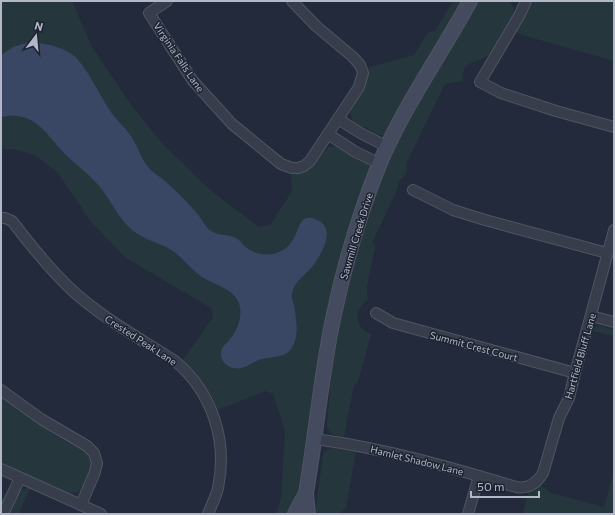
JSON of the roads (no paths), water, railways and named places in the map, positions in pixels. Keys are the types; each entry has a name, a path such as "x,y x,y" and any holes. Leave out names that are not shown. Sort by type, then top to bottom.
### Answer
{"street":[{"name":"Virginia Falls Lane","path":"167,1 149,13 193,81 232,124 281,164 292,168 304,166 310,161 328,134"},
{"path":"292,1 316,26 353,57 360,65 363,73 359,87 328,134 354,151 380,164"},
{"name":"Sawmill Creek Drive","path":"308,514 306,493 333,320 342,276 360,216 380,164 405,110 470,1"},
{"path":"524,2 519,16 480,82 501,93 556,111 614,127"},
{"path":"338,119 362,134 388,146"},
{"path":"412,190 453,210 607,253"},
{"name":"Crested Peak Lane","path":"3,218 12,221 53,271 75,293 99,312 175,360 195,380 215,418 222,453 218,488 208,514"},
{"name":"Hartfield Bluff Lane","path":"539,480 543,472 559,418 569,398 614,230"},
{"name":"Summit Crest Court","path":"376,313 393,323 575,373"},
{"path":"591,316 614,322"},
{"path":"1,390 41,419 87,446 94,453 97,463 95,472 81,505"},
{"name":"Hamlet Shadow Lane","path":"315,439 366,447 521,488 531,486 539,480"},
{"path":"2,471 101,514"},
{"path":"468,514 479,476"},
{"path":"4,514 20,478"},
{"name":"Sawmill Creek Drive","path":"295,514 306,493"}],"water":[{"path":"29,42 57,47 78,59 111,113 131,136 148,167 182,197 209,230 217,234 233,237 247,248 259,254 273,254 285,249 290,244 304,219 312,218 321,222 327,232 325,244 319,257 296,284 292,292 296,322 296,339 288,352 280,356 259,360 246,367 237,369 226,365 222,359 221,352 223,347 235,332 240,318 239,303 236,298 228,290 202,277 173,251 141,236 132,230 95,182 66,155 39,126 31,120 23,117 1,117 1,55 13,47"}]}
